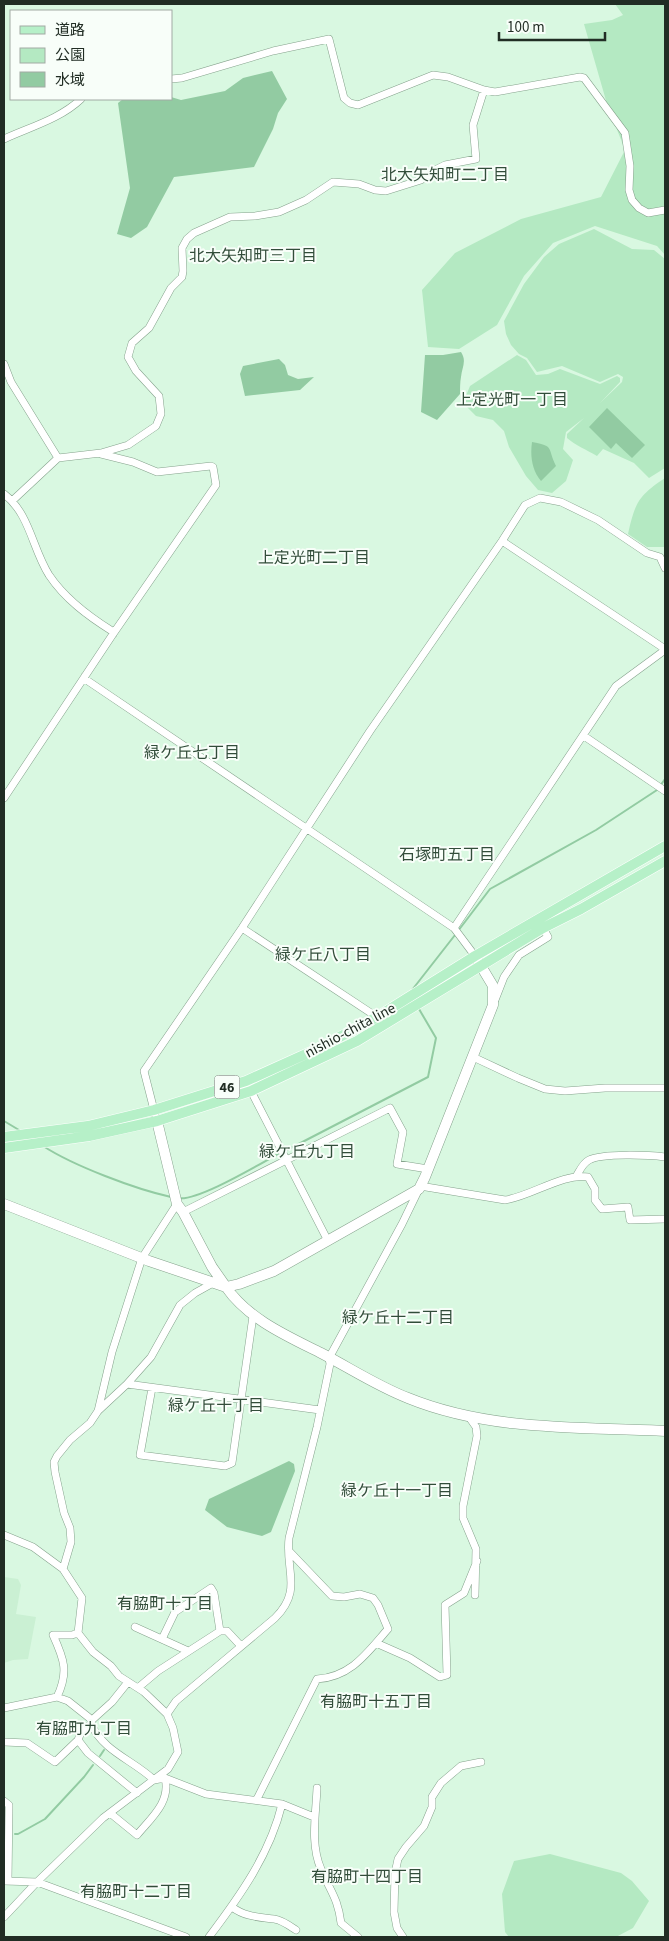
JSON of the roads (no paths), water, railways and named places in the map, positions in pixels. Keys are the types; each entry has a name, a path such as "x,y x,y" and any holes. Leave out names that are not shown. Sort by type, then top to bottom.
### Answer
{"main road":[{"name":"nishio-chita line","path":"4,1137 18,1135 44,1142 89,1136 158,1121 251,1091 357,1041 475,956 665,846"},
{"name":"nishio-chita line","path":"4,1148 31,1139 154,1110 246,1080 317,1049 481,965 543,928 581,909 665,861"}],"street":[{"path":"172,79 182,78 273,51 329,38 344,98 350,103 358,105 433,75 448,77 484,90 502,91 522,86 584,78 625,133 630,166 629,190 632,200 639,208 648,213 665,210"},
{"path":"12,500 58,458 101,454 128,445 156,426 161,409 159,396 136,371 128,357 132,343 149,328 172,288 182,277 182,248 187,239 194,233 230,217 255,216 279,212 294,206 333,182 359,184 376,190 386,191 421,180 434,170 446,165 476,159 473,125 484,90"},
{"path":"4,138 59,115 79,100"},
{"path":"4,364 11,382 58,458"},
{"path":"4,798 113,634 216,486 212,466 157,472 133,462 101,454"},
{"path":"4,494 12,500 22,515 48,574 70,600 113,634"},
{"path":"665,568 660,557 648,554 598,520 561,502 540,498 525,505 370,730 242,928 144,1071 178,1203 212,1267 233,1297 254,1316 374,1383 409,1398 468,1417 522,1424 665,1431"},
{"path":"454,928 616,686 665,650 502,541"},
{"path":"85,676 85,679 454,928 475,956 493,986 493,1005"},
{"path":"584,736 665,792"},
{"path":"242,928 377,1017"},
{"path":"167,1714 176,1702 275,1618 289,1601 292,1588 288,1551 330,1364 329,1358 402,1224 428,1169 504,977 519,955 548,937 543,928"},
{"path":"473,1057 545,1089 565,1092 605,1088 665,1088"},
{"path":"251,1091 328,1241"},
{"path":"98,1411 112,1352 142,1258 178,1203 285,1159 390,1108 403,1132 397,1164 428,1169"},
{"path":"577,1175 581,1167 590,1160 622,1155 665,1157"},
{"path":"4,1204 142,1258 226,1287 274,1271 419,1188 505,1200 517,1198 577,1175 588,1177 595,1189 595,1200 602,1209 628,1207 630,1220 665,1219"},
{"path":"63,1568 71,1542 70,1528 64,1512 54,1462 62,1450 90,1423 98,1411 127,1384 151,1357 180,1304 195,1292 213,1283"},
{"path":"152,1388 140,1456 225,1466 232,1463 254,1316"},
{"path":"127,1384 320,1410"},
{"path":"468,1417 476,1427 478,1436 464,1497 463,1518 476,1549 475,1595"},
{"path":"4,1535 32,1547 63,1568 82,1598 78,1632 93,1652 128,1682 139,1688 167,1714 173,1728 178,1752 168,1769 110,1813 37,1882 4,1917"},
{"path":"257,1799 317,1679 342,1674 376,1643 388,1629 373,1598 360,1594 344,1597 332,1596 288,1551"},
{"path":"376,1643 410,1658 440,1677 447,1675 445,1606 466,1590 477,1561"},
{"path":"162,1638 175,1612 210,1588 214,1594 220,1631"},
{"path":"135,1627 188,1651"},
{"path":"139,1688 158,1670 220,1631 227,1631 241,1646"},
{"path":"57,1697 65,1676 64,1662 53,1635 72,1635 78,1632"},
{"path":"4,1742 27,1743 55,1762 78,1740 81,1732 112,1702 128,1682"},
{"path":"4,1708 61,1697 74,1705 92,1722 106,1747 140,1767 154,1780"},
{"path":"78,1740 88,1754 137,1793"},
{"path":"403,1937 397,1928 394,1912 395,1873 398,1859 406,1846 424,1826 432,1807 432,1797 441,1783 461,1766 481,1762"},
{"path":"110,1813 137,1835 163,1806 167,1786 165,1778"},
{"path":"154,1780 165,1778 206,1794 257,1799 282,1804 314,1817"},
{"path":"317,1788 314,1817 320,1869 338,1904 341,1923 358,1937"},
{"path":"4,1801 9,1805 6,1881 37,1882 186,1937"},
{"path":"209,1937 232,1906 271,1839 282,1804"},
{"path":"232,1906 240,1913 276,1919 296,1930"}],"water":[{"path":"272,71 287,99 278,113 273,129 254,167 174,177 147,227 131,238 117,234 130,188 118,103 122,100 172,100 172,97 181,100 225,91 243,78"},
{"path":"461,352 464,361 460,394 437,420 421,412 425,355"},
{"path":"279,359 285,365 288,375 298,379 314,377 300,390 245,396 240,374 243,366"},
{"path":"607,408 645,445 632,458 616,443 611,449 589,427"},
{"path":"532,442 544,445 549,449 556,466 541,481 532,463"},
{"path":"289,1461 294,1464 295,1471 271,1532 262,1536 227,1527 205,1510 209,1499"}],"waterway":[{"path":"660,786 665,779"},
{"path":"458,931 490,889 596,830 657,790"},
{"path":"412,990 455,935"},
{"path":"285,1151 428,1077 436,1038 419,1009"},
{"path":"4,1121 19,1130"},
{"path":"43,1146 56,1154 105,1176 171,1197"},
{"path":"178,1198 187,1198 214,1188 280,1153"},
{"path":"100,1756 104,1750"},
{"path":"15,1834 45,1819 93,1765"}],"district":[{"name":"北大矢知町二丁目","path":"445,174"},
{"name":"北大矢知町三丁目","path":"253,255"},
{"name":"上定光町一丁目","path":"512,399"},
{"name":"上定光町二丁目","path":"314,557"},
{"name":"緑ケ丘七丁目","path":"192,752"},
{"name":"石塚町五丁目","path":"447,854"},
{"name":"緑ケ丘八丁目","path":"323,954"},
{"name":"緑ケ丘九丁目","path":"307,1151"},
{"name":"緑ケ丘十二丁目","path":"398,1317"},
{"name":"緑ケ丘十丁目","path":"216,1405"},
{"name":"緑ケ丘十一丁目","path":"397,1490"},
{"name":"有脇町十丁目","path":"165,1603"},
{"name":"有脇町十五丁目","path":"376,1701"},
{"name":"有脇町九丁目","path":"84,1728"},
{"name":"有脇町十四丁目","path":"367,1876"},
{"name":"有脇町十二丁目","path":"136,1891"}]}
